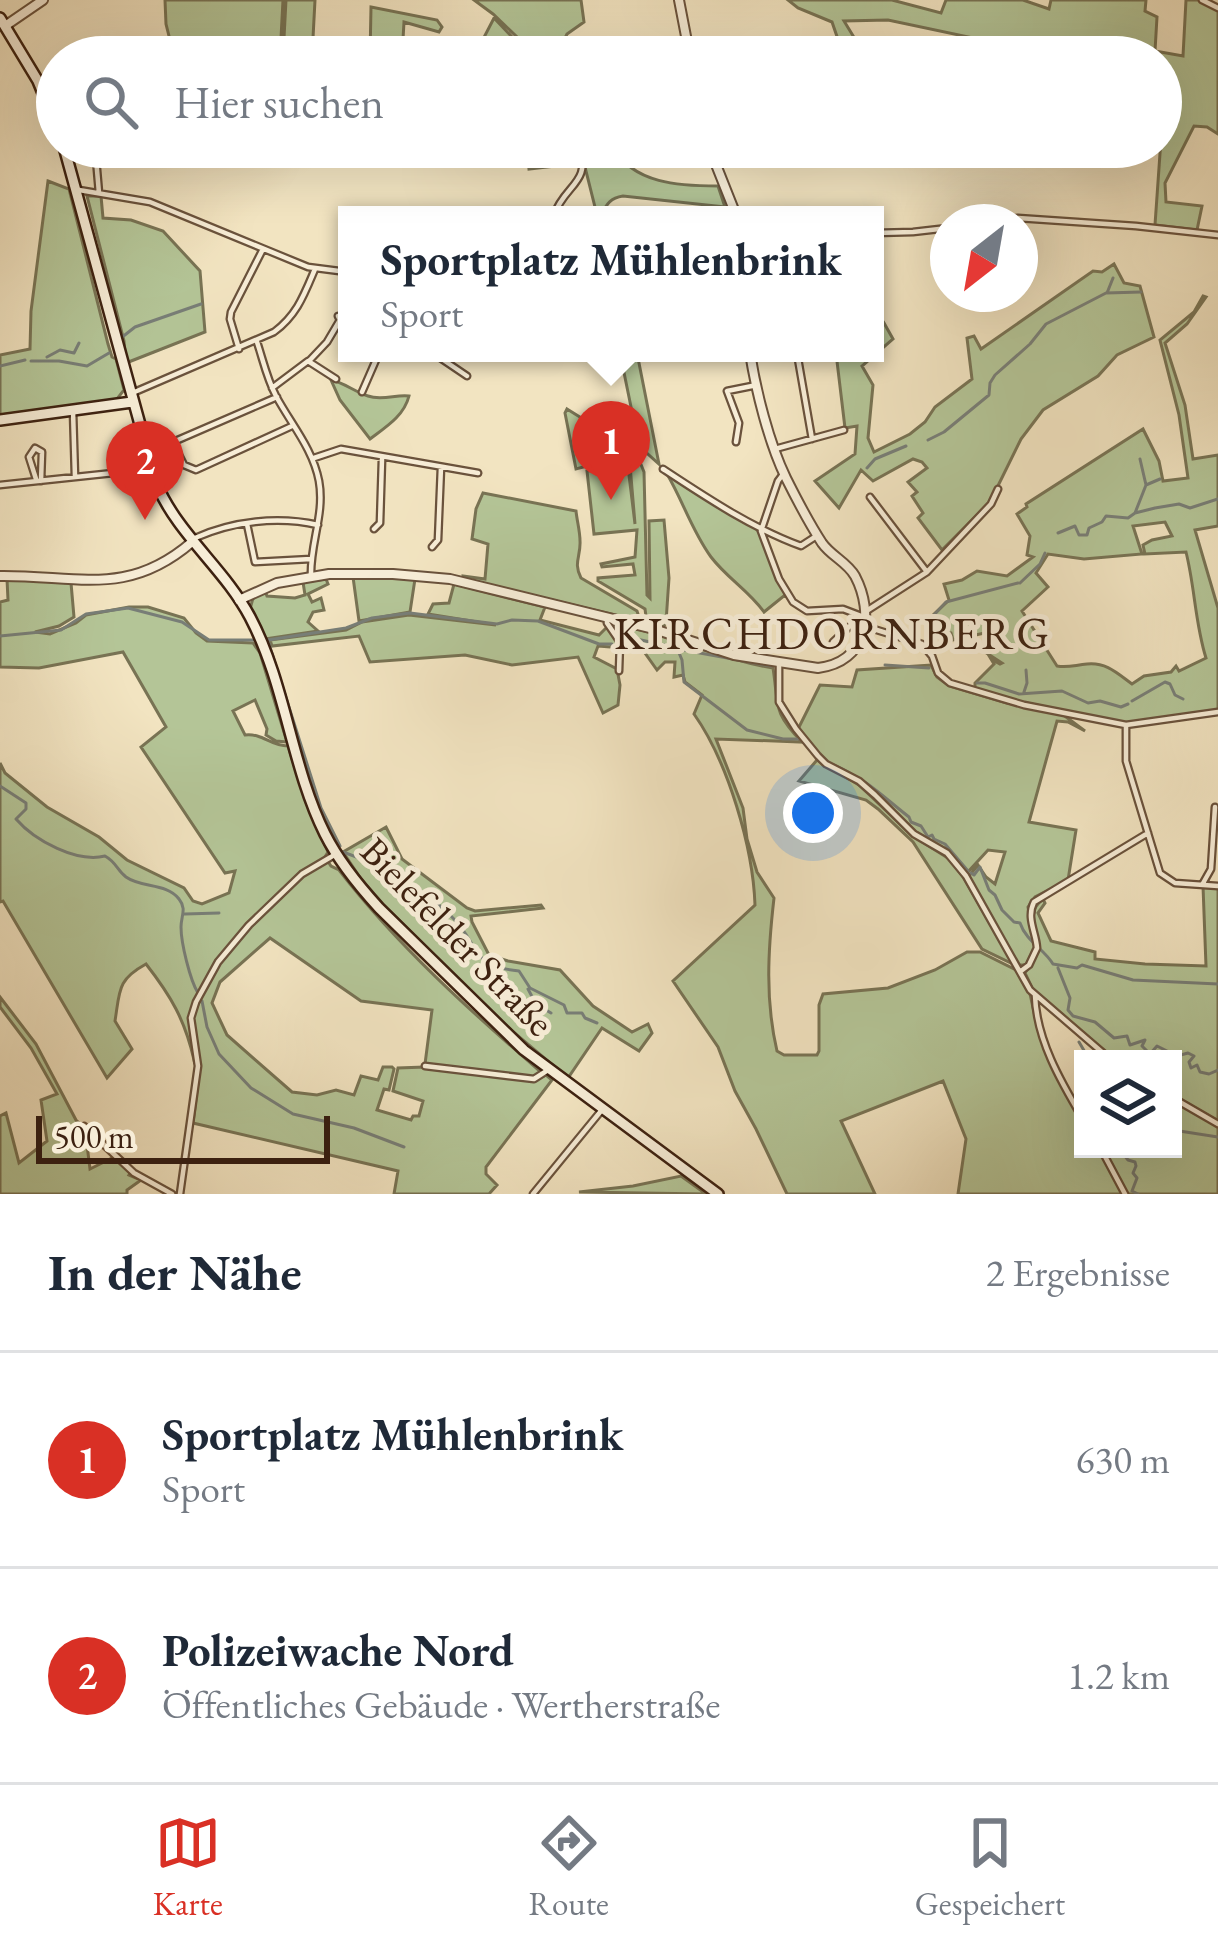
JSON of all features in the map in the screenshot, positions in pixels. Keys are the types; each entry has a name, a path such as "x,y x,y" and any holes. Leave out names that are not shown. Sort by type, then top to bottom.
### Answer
{"main road":[{"path":"2,24 36,78"},
{"name":"Bielefelder Straße","path":"70,168 151,469 166,505 239,600 261,640 311,801 336,854 356,884 494,1023 548,1070 718,1194"},
{"path":"0,420 131,398"}],"street":[{"path":"2,24 43,0"},
{"path":"679,0 686,36"},
{"path":"1202,0 1218,8"},
{"path":"97,168 99,193"},
{"path":"557,206 584,168"},
{"path":"717,168 732,206"},
{"path":"76,190 150,202 315,269 338,271"},
{"path":"1038,219 1218,235"},
{"path":"884,233 930,230"},
{"path":"239,350 231,312 263,249"},
{"path":"131,398 239,350 290,319 315,269"},
{"path":"272,388 308,362 338,323"},
{"path":"257,341 272,388 312,458 320,485 311,576"},
{"path":"308,362 336,379"},
{"path":"362,392 375,362"},
{"path":"446,362 467,376"},
{"path":"752,362 784,473 827,549 854,574 864,621"},
{"path":"799,362 812,439"},
{"path":"736,442 739,423 728,391 757,385"},
{"path":"146,454 277,397"},
{"path":"73,411 75,478"},
{"path":"173,443 184,465 196,470 294,425"},
{"path":"775,449 844,430"},
{"path":"312,458 340,448 478,473"},
{"path":"374,529 380,523 382,457"},
{"path":"432,547 438,541 441,467"},
{"path":"0,485 151,469"},
{"path":"663,469 761,531 801,546 818,536"},
{"path":"784,473 761,531 779,579 795,604 812,612 843,610 922,644 938,673 953,685 1024,705 1126,725 1218,712"},
{"path":"239,600 278,583 311,576 349,573 450,579 664,632 734,655 828,667 855,649 871,609 927,572 991,504 998,489"},
{"path":"870,497 927,572"},
{"path":"0,576 119,579 158,567 203,534 268,520 318,525"},
{"path":"247,524 255,562 311,559"},
{"path":"608,619 620,642 620,671"},
{"path":"832,642 851,625 864,621"},
{"path":"779,663 779,702 796,729 826,764 859,781 914,834 947,853 966,876 1035,995 1099,1050"},
{"path":"1126,725 1126,761 1162,877 1175,883 1218,886"},
{"path":"1202,885 1211,868 1215,807"},
{"path":"1020,971 1029,964 1037,945 1030,909 1036,899 1148,833"},
{"path":"84,1126 134,1173 176,1194 198,1066 191,1018 201,992 218,962 249,926 302,874 336,854"},
{"path":"1035,995 1040,1029 1074,1102"},
{"path":"425,1066 533,1079 548,1070"},
{"path":"1182,1103 1218,1124"},
{"path":"533,1194 602,1110"},
{"path":"1106,1158 1125,1194"}],"green space":[{"path":"165,0 283,0 281,36 169,36"},
{"path":"286,0 315,0 313,36 284,36"},
{"path":"474,0 581,0 584,22 566,36 516,36"},
{"path":"788,0 892,0 941,13 946,0 1023,0 1049,9 1051,0 1146,0 1145,11 1157,17 1156,36 964,36 888,20 844,21 853,36 837,36 832,22"},
{"path":"1186,0 1199,0 1218,10 1218,134 1194,126 1182,150"},
{"path":"371,7 437,20 442,27 439,32 404,22 403,36 370,36"},
{"path":"494,18 511,36 485,36"},
{"path":"585,168 631,168 659,180 718,186 725,206 623,196 606,206 595,206"},
{"path":"1159,168 1173,168 1165,183 1166,202 1202,206 1197,230 1155,225"},
{"path":"48,181 69,189 124,390 117,399 103,402 0,415 0,355 30,349"},
{"path":"87,196 101,196 103,218 131,220 163,231 200,271 205,332 126,363"},
{"path":"1114,264 1124,283 1140,286 1154,337 1117,355 1098,376 1043,410 1021,439 990,502 942,550 918,518 923,513 912,496 917,492 908,482 927,468 922,462 913,459 873,481 861,470 839,508 815,481 855,454 857,426 845,428 837,362 867,362 862,366 873,385 868,438 874,452 910,434 935,407 972,379 967,338 974,336 981,349 1093,271 1102,272"},
{"path":"1206,297 1187,324 1165,343 1185,405 1193,459 1218,455 1218,526 1195,530 1218,608 1218,710 1124,723 975,689 975,683 994,664 991,659 1002,663 985,652 993,646 989,632 953,640 951,633 928,629 934,623 930,618 949,600 944,584 977,571 1007,576 1033,557 1027,555 1030,536 1017,514 1143,429 1163,481 1188,478 1179,415 1160,340","holes":["1165,522 1172,536 1143,545 1145,554 1186,552 1206,658 1132,684 1100,665 1057,666 1022,611 1048,587 1036,573 1048,554 1084,559 1142,554 1133,526"]},
{"path":"884,323 893,339 884,347"},
{"path":"622,362 639,362 659,464 639,446"},
{"path":"331,380 373,397 409,396 399,415 370,439"},
{"path":"567,409 636,452 644,472 650,598 649,521 664,520 669,578 663,628 647,623 645,609 598,581 635,575 633,564 601,564 635,557 637,530 594,534 587,471 628,467 635,524 630,465 576,469"},
{"path":"667,474 755,527 790,600 785,595 764,612 724,572 704,547"},
{"path":"483,493 576,511 581,578 637,611 639,617 463,579 485,579 488,544 472,539"},
{"path":"353,577 415,579 410,612 359,621"},
{"path":"7,579 71,583 74,617 35,632 50,634 86,615 148,607 184,618 207,641 253,643 287,742 266,735 255,700 233,711 245,735 288,746 331,866 435,976 542,1073 534,1077 425,1064 432,1010 361,1001 270,938 220,982 212,1003 227,1035 292,1092 317,1095 336,1090 354,1095 361,1076 378,1080 383,1067 392,1067 389,1090 384,1089 377,1110 411,1120 419,1116 423,1101 393,1091 398,1068 534,1080 546,1075 552,1080 486,1167 486,1174 497,1185 489,1194 394,1194 398,1171 193,1123 200,1066 193,1017 201,997 198,994 189,1018 194,1060 176,1009 146,964 121,987 115,1021 132,1049 107,1078 0,902 0,763 5,773 47,807 99,837 127,860 184,888 193,901 202,904 229,893 235,871 225,873 141,747 166,727 123,652 39,668 0,667 0,602 8,600"},
{"path":"326,579 328,584 308,594 312,602 321,598 324,610 313,612 308,622 318,631 265,639 250,609 253,598 265,591 267,596 295,598 305,595 303,582"},
{"path":"454,584 545,607 540,620 599,635 608,626 619,643 598,646 594,657 617,669 618,705 603,713 578,657 512,665 465,655 370,662 359,636 272,646 270,640 346,630 362,622 409,615 496,625 428,614 433,604 449,603"},
{"path":"610,624 773,668 781,715 802,742 716,739 743,808 757,872 774,898 769,975 777,1051 817,1055 823,994 888,988 967,952 980,952 1016,970 1030,994 1038,1030 1074,1106 1074,1158 1104,1158 1123,1194 958,1194 966,1139 943,1081 841,1121 875,1194 787,1194 718,1047 673,981 755,905 736,806 718,756 694,714 702,695 683,675 674,677 675,662 665,662 657,670 642,649 623,646"},
{"path":"931,665 949,686 1062,714 1085,731 1057,721 1029,822 1076,830 1068,880 1035,897 1028,907 1035,947 1026,965 1018,965 968,877 978,865 995,884 1005,852 988,850 966,874 953,855 916,832 876,793 822,759 798,729 820,685 852,687 857,670"},
{"path":"817,760 859,785 913,836 951,860 1013,964 982,949 913,842 878,809 866,800 799,781"},
{"path":"386,827 402,859 467,908 541,905 543,908 471,916 472,922 489,955 560,970 593,1006 632,1032 648,1024 652,1033 639,1051 602,1028 568,1078 498,1019 382,903 343,852"},
{"path":"1203,886 1218,888 1218,1121 1182,1100 1182,1050 1103,1050 1034,992 1025,973 1039,950 1033,916 1043,899 1038,913 1051,941 1095,952 1095,959 1206,966"},
{"path":"0,997 36,1044 85,1129 90,1169 114,1157 129,1175 141,1180 127,1194 0,1194 0,1116 6,1113 19,1163 47,1141 41,1100 57,1094 0,1007"},
{"path":"1182,1104 1218,1126 1218,1194 1127,1194 1109,1158 1182,1158"},
{"path":"681,1176 706,1194 579,1192 633,1186"}],"waterway":[{"path":"1107,293 1113,278"},
{"path":"928,440 989,395 995,375 1046,324 1106,293 1141,292"},
{"path":"121,338 135,327 201,304"},
{"path":"47,357 60,350 74,353 79,343"},
{"path":"31,361 87,366 109,353"},
{"path":"0,366 25,360"},
{"path":"867,468 875,459 906,446"},
{"path":"1135,513 1146,485 1140,459"},
{"path":"1146,485 1160,479"},
{"path":"1058,533 1075,526 1079,535 1087,535 1106,516 1128,518 1155,508 1179,504 1190,508 1218,499"},
{"path":"1020,583 1045,553"},
{"path":"931,618 946,602 1018,583"},
{"path":"0,636 61,630 86,614 128,608 182,622 209,640 268,640 410,613 497,624 538,621 599,644 612,644"},
{"path":"624,641 632,638 677,648 684,682 747,730 799,739"},
{"path":"268,641 321,808 340,846"},
{"path":"678,649 771,666"},
{"path":"885,665 929,668"},
{"path":"1024,692 1026,670"},
{"path":"1132,701 1165,682 1183,699"},
{"path":"977,683 1019,694 1062,691 1088,703 1128,704"},
{"path":"834,765 874,789 928,837 945,844 968,871"},
{"path":"0,786 26,803 16,819 45,842 82,856 105,856 126,877 168,890 179,899 184,951 198,993"},
{"path":"343,852 426,895 460,926 483,959 519,971 530,988 564,1005 567,1013 582,1013 597,1023"},
{"path":"971,873 980,867 1002,910 1020,923 1053,964 1082,965 1133,980 1218,984"},
{"path":"185,914 219,913"},
{"path":"1058,968 1073,1016 1095,1022 1114,1038 1127,1036 1130,1045 1145,1040 1146,1050"},
{"path":"528,989 536,1004 551,1013"},
{"path":"202,1001 219,1054 251,1088 293,1114 354,1128 404,1147"},
{"path":"1079,1042 1084,1050"},
{"path":"1154,1050 1157,1046 1165,1050"},
{"path":"1182,1055 1194,1056 1191,1068 1197,1065 1200,1072 1218,1070"},
{"path":"1182,1131 1218,1137"},
{"path":"1126,1158 1135,1162 1137,1178 1132,1191 1138,1194"}],"place":[{"name":"Sportplatz Mühlenbrink","path":"611,500"},
{"name":"Polizeiwache Nord","path":"145,520"}],"district":[{"name":"KIRCHDORNBERG","path":"833,633"}]}
